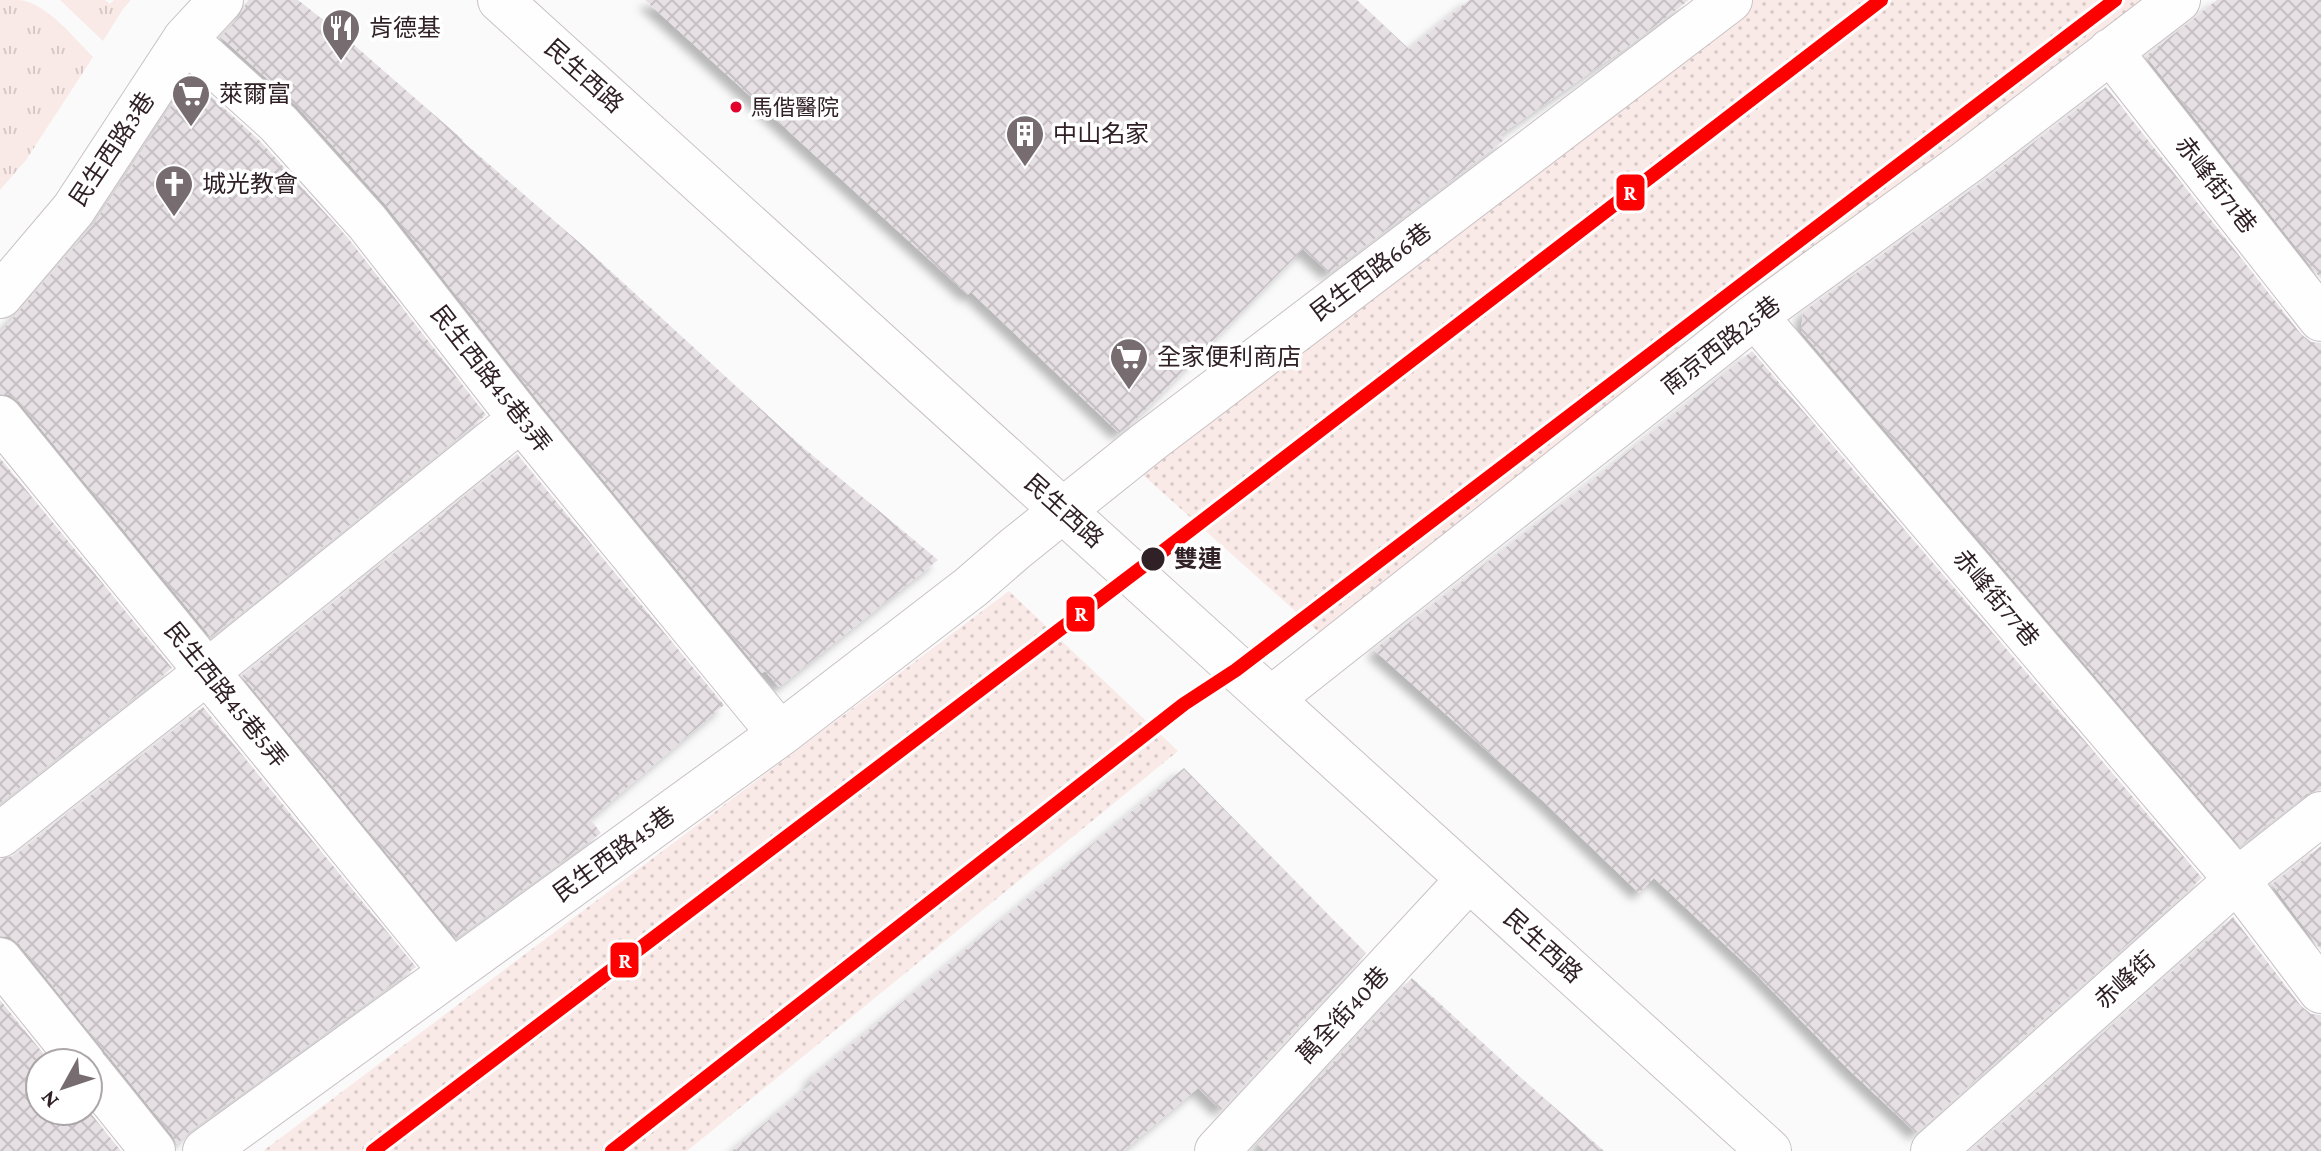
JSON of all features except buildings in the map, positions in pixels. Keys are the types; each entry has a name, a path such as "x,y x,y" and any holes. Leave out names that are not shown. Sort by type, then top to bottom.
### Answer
{"street":[{"name":"民生西路3巷","path":"0,296 73,210 185,39 221,0"},
{"name":"民生西路","path":"500,0 1769,1151"},
{"name":"民生西路66巷","path":"1016,548 1147,443 1730,0"},
{"name":"南京西路25巷","path":"1271,699 1755,316 1967,162 2178,0"},
{"name":"民生西路45巷3弄","path":"185,39 278,123 367,222 521,419 780,734"},
{"name":"赤峰街71巷","path":"2110,51 2321,319"},
{"name":"赤峰街77巷","path":"1755,316 2237,880 2321,991"},
{"name":"民生西路45巷5弄","path":"0,418 452,972"},
{"path":"0,835 521,419"},
{"name":"民生西路45巷","path":"205,1151 780,734 971,587 1016,548"},
{"name":"赤峰街","path":"1933,1151 2237,880 2321,814"},
{"name":"萬全街40巷","path":"1224,1149 1469,879"},
{"path":"0,960 70,1047"},
{"path":"104,1090 153,1151"}],"green space":[{"path":"0,0 20,0 41,8 93,57 26,160 0,190"},
{"path":"60,0 105,0 110,4 114,0 131,0 103,41"},
{"path":"1754,0 2164,0 1687,338 1621,405 1321,634 1134,467"},
{"path":"1009,591 1178,751 687,1151 263,1151"}],"transit line":[{"name":"R","path":"373,1151 1158,555 1881,0"},
{"name":"R","path":"612,1151 1184,704 1236,670 2115,0"}],"place":[{"name":"肯德基","path":"341,62"},
{"name":"馬偕醫院","path":"736,107"},
{"name":"萊爾富","path":"191,128"},
{"name":"中山名家","path":"1025,168"},
{"name":"城光教會","path":"174,218"},
{"name":"全家便利商店","path":"1129,391"},
{"name":"雙連","path":"1153,559"}]}
